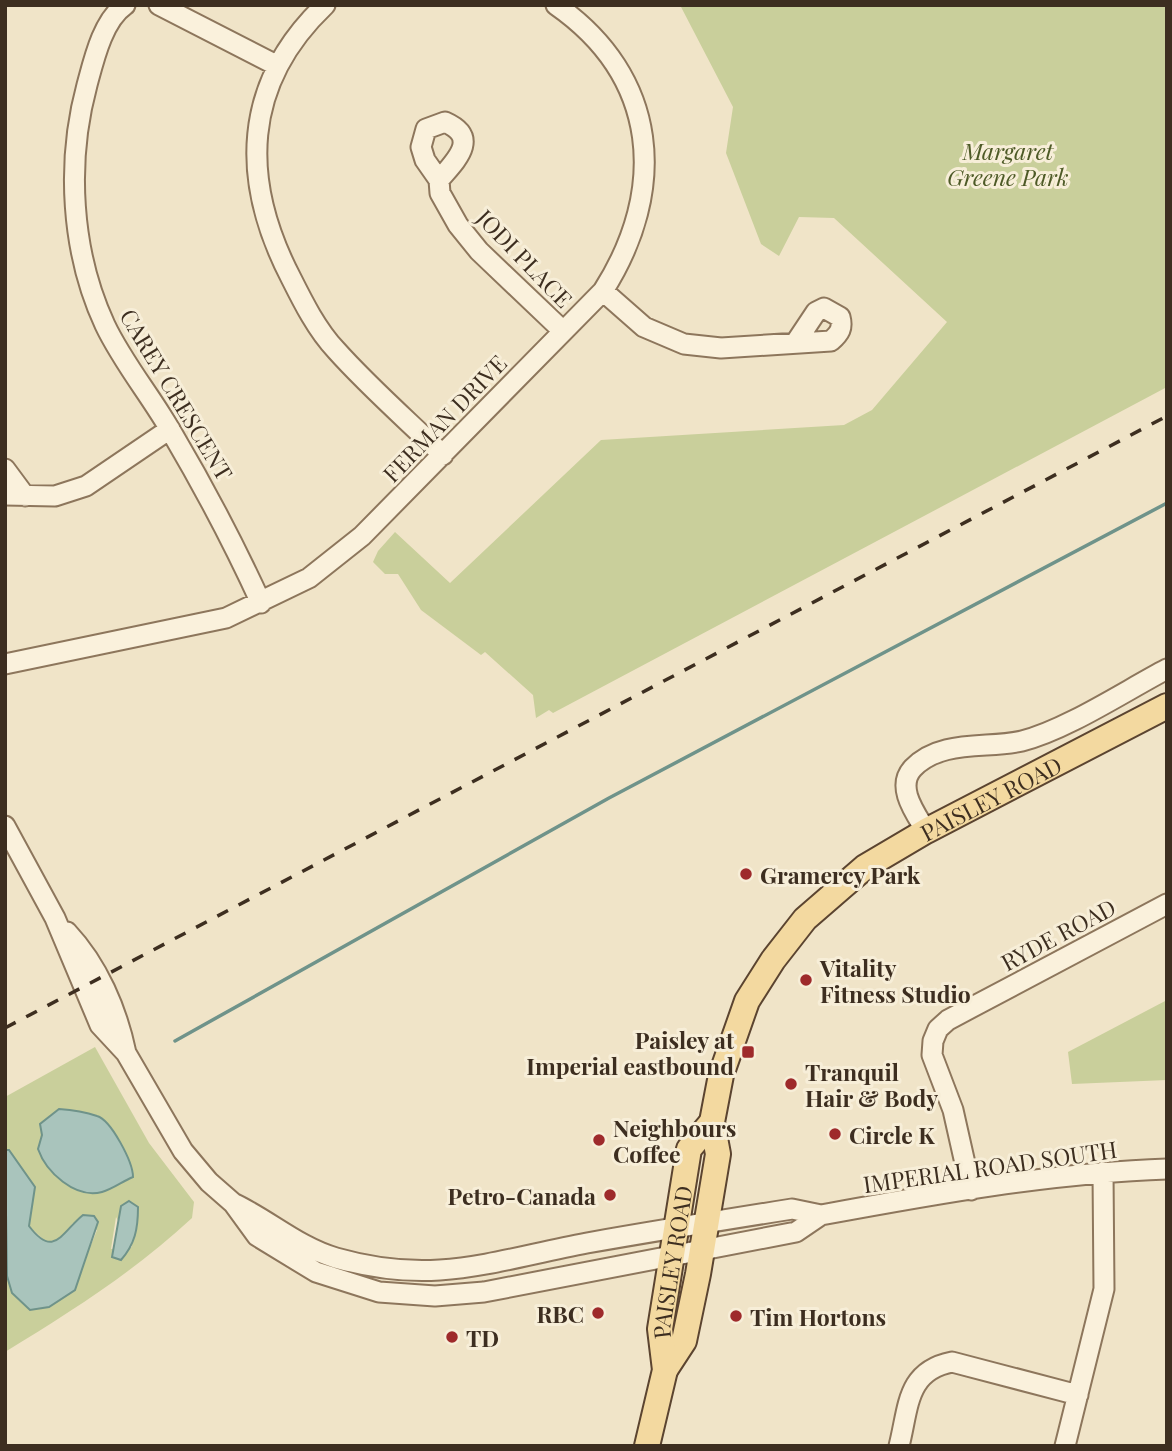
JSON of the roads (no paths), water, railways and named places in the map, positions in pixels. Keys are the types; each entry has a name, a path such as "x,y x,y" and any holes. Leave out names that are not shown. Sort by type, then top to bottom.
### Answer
{"main road":[{"name":"PAISLEY ROAD","path":"647,1446 665,1370 684,1341 718,1154 712,1122 731,1040 747,1000 773,960 805,919 864,867 926,831 1167,706"},
{"name":"PAISLEY ROAD","path":"665,1370 660,1329 689,1149 712,1122"}],"street":[{"name":"CAREY CRESCENT","path":"125,5 114,13 93,62 80,109 74,179 82,253 105,325 222,518 261,603"},
{"path":"159,5 276,65"},
{"path":"325,5 303,26 276,65 258,127 256,167 260,201 276,250 301,299 334,349 443,455"},
{"name":"FERMAN DRIVE","path":"5,664 204,623 261,603 309,578 336,559 443,455 603,290 624,257 635,228 645,171 642,135 632,99 607,52 578,21 556,5"},
{"name":"JODI PLACE","path":"439,180 447,208 479,251 563,331"},
{"path":"603,290 644,327 684,344 721,348 796,342"},
{"path":"5,495 55,496 86,486 170,429"},
{"path":"5,469 25,496"},
{"path":"926,831 906,792 906,780 912,769 925,759 961,747 1007,743 1040,735 1167,669"},
{"name":"IMPERIAL ROAD SOUTH","path":"5,826 55,918 100,1025 126,1053 183,1151 209,1182 233,1203 257,1236 296,1261 341,1281 392,1293 446,1296 484,1292 796,1232 821,1215"},
{"name":"RYDE ROAD","path":"971,1190 953,1110 932,1055 933,1041 938,1029 948,1020 1167,904"},
{"name":"IMPERIAL ROAD SOUTH","path":"233,1203 259,1215 306,1247 359,1264 408,1272 452,1271 675,1228 792,1209 821,1215 1103,1171 1167,1169"},
{"path":"1065,1446 1104,1289 1103,1171"},
{"path":"899,1446 916,1383 932,1366 952,1362 1078,1395"}],"water":[{"path":"59,1109 88,1113 103,1119 120,1142 133,1177 106,1191 92,1193 72,1188 55,1175 38,1149 42,1135 40,1124"},
{"path":"5,1150 9,1150 35,1187 29,1226 38,1236 45,1241 57,1240 83,1215 94,1216 98,1222 75,1290 49,1307 30,1310 12,1293 7,1276"},
{"path":"129,1201 138,1207 137,1222 133,1242 121,1260 112,1257 121,1206"}],"waterway":[{"path":"175,1041 609,798 1167,503"}],"railway":[{"path":"5,1028 1167,416"}],"place":[{"name":"Gramercy Park","path":"746,874"},
{"name":"Vitality Fitness Studio","path":"806,980"},
{"name":"Paisley at Imperial eastbound","path":"748,1052"},
{"name":"Tranquil Hair & Body","path":"791,1084"},
{"name":"Circle K","path":"835,1134"},
{"name":"Neighbours Coffee","path":"599,1140"},
{"name":"Petro-Canada","path":"610,1195"},
{"name":"RBC","path":"598,1313"},
{"name":"Tim Hortons","path":"736,1316"},
{"name":"TD","path":"452,1337"}],"park label":[{"name":"Margaret Greene Park","path":"1008,163"}]}
